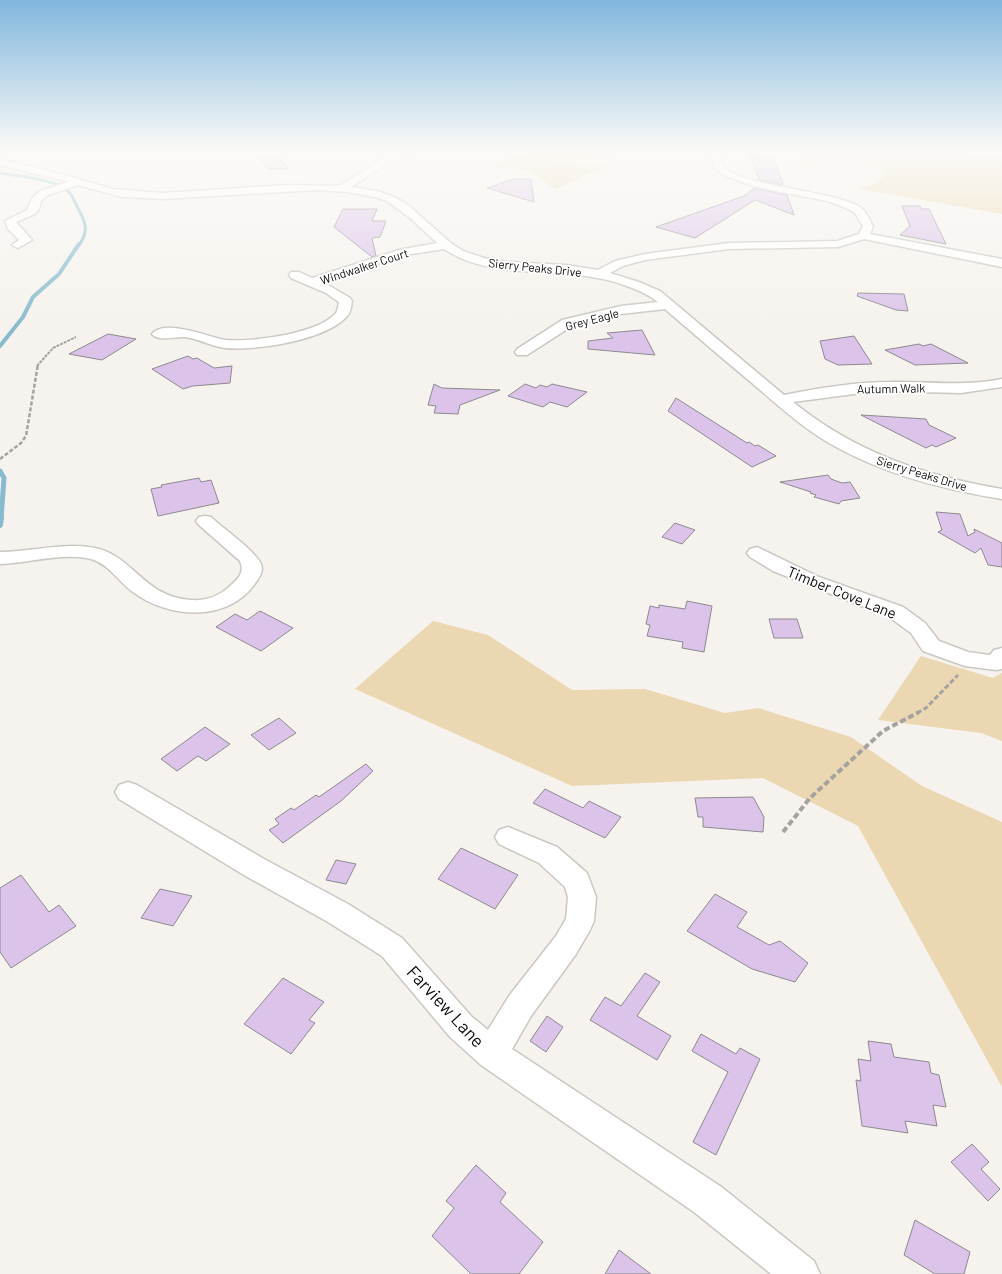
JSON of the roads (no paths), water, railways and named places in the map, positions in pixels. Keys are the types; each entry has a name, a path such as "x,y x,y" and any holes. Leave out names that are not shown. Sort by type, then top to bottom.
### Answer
{"street":[{"path":"18,245 26,240 12,227 10,221 32,213 34,209"},
{"name":"Sierry Peaks Drive","path":"405,209 451,251 471,259 523,268 564,269 600,274 637,284 656,294 816,428 846,446 886,464 929,477 1002,494"},
{"path":"857,209 868,226 864,236"},
{"path":"600,274 619,262 645,257 729,246 838,244 864,236 1002,263"},
{"name":"Windwalker Court","path":"312,282 403,252 445,245"},
{"path":"159,334 184,333 231,344 263,341 314,332 330,324 346,307 345,299 330,290 295,275"},
{"name":"Grey Eagle","path":"522,352 567,323 621,310 669,305"},
{"name":"Autumn Walk","path":"781,400 834,389 892,386 962,388 1002,383"},
{"path":"0,558 90,553 106,557 139,588 165,603 179,607 203,606 227,597 237,590 249,577 252,565 250,559 222,538 205,520"},
{"name":"Timber Cove Lane","path":"757,553 780,567 896,612 918,628 931,646 965,659 979,661 996,663 1002,655"},
{"name":"Farview Lane","path":"128,792 254,867 338,913 392,947 461,1027 492,1054 707,1199 801,1274"},
{"path":"492,1054 520,1006 566,945 580,921 582,897 577,880 548,855 508,838"}],"waterway":[{"path":"79,209 85,226 85,234 79,245"},
{"path":"0,346 23,317 33,297 59,274 79,244"},
{"path":"0,471 4,478 1,519"},
{"path":"0,525 1,517"}]}
